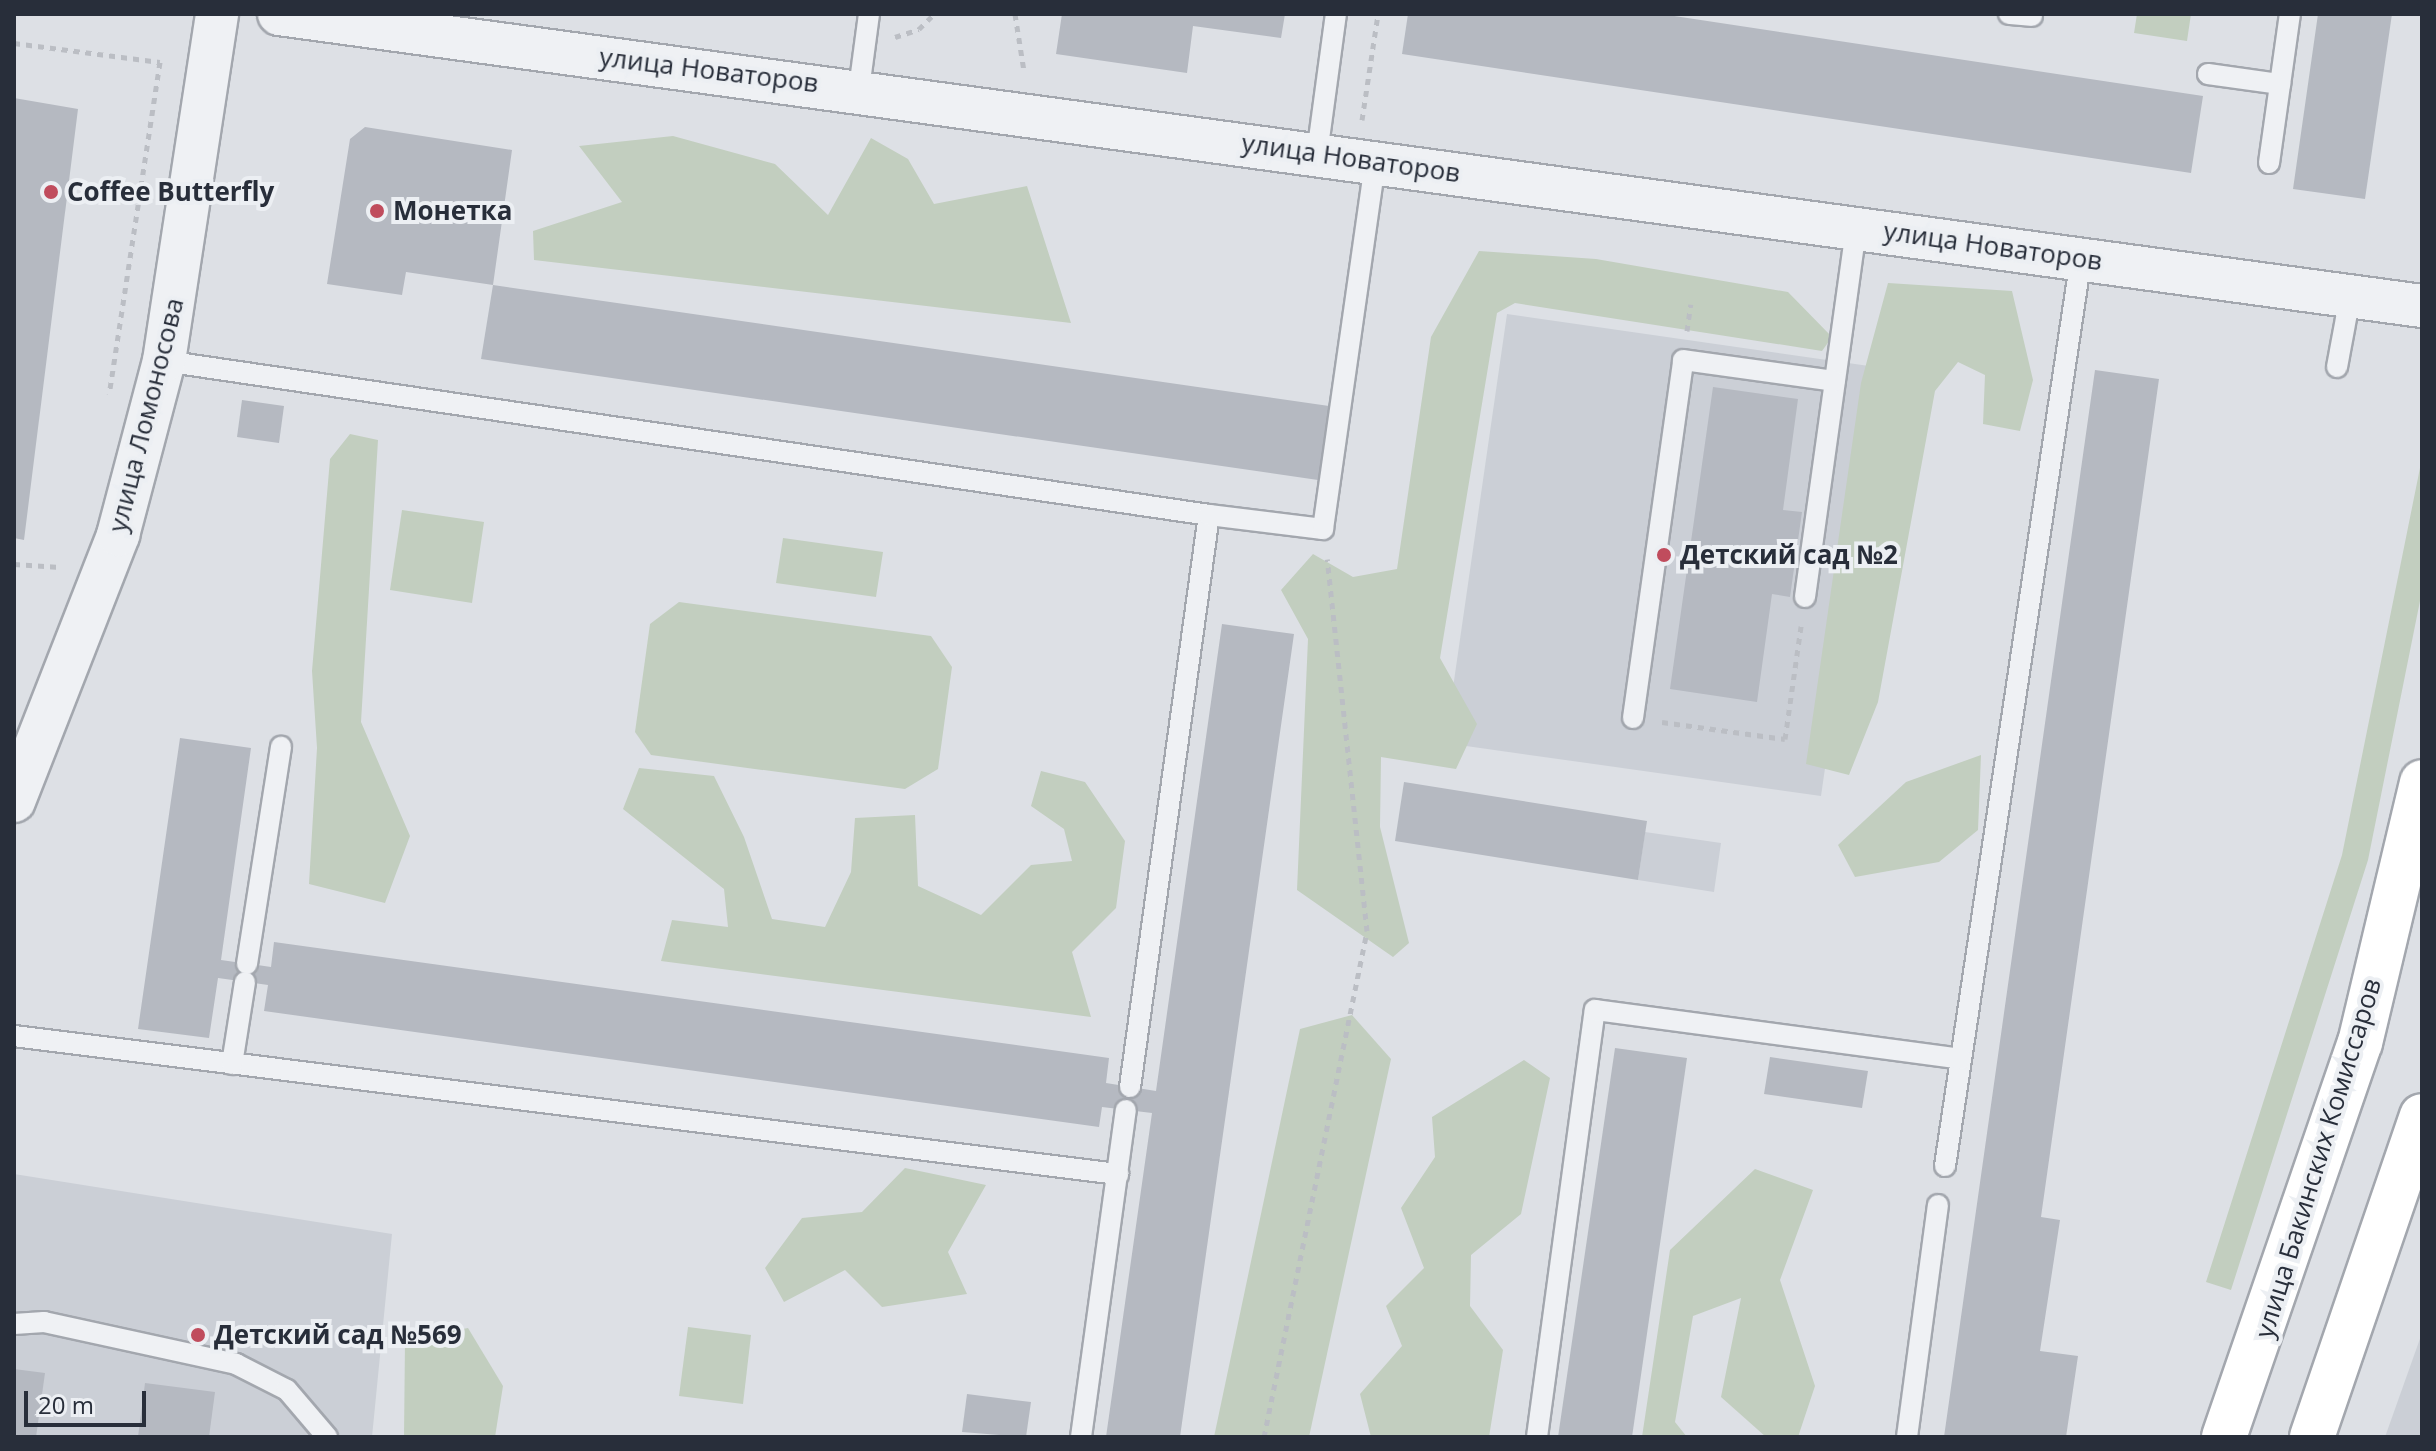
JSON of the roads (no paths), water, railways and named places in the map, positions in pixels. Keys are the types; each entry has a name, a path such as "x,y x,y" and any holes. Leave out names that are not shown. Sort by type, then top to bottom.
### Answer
{"main road":[{"name":"улица Бакинских Комиссаров","path":"2224,1437 2360,1043 2422,782"},
{"path":"2312,1437 2422,1116"}],"street":[{"name":"улица Ломоносова","path":"16,793 118,535 164,361 217,14"},
{"name":"улица Новаторов","path":"279,14 859,89 2422,306"}],"lane":[{"path":"859,89 869,14"},
{"path":"1317,154 1336,14"},
{"path":"2009,14 2032,16"},
{"path":"2269,163 2290,14"},
{"path":"2208,74 2280,84"},
{"path":"164,361 1209,515 1323,529 1375,162"},
{"path":"1805,597 1856,228"},
{"path":"1945,1166 2081,258"},
{"path":"2337,367 2350,297"},
{"path":"1633,718 1683,360 1835,381"},
{"path":"1130,1087 1209,515"},
{"path":"232,1064 281,747"},
{"path":"1537,1437 1595,1010 1961,1059"},
{"path":"14,1036 1118,1174"},
{"path":"1081,1437 1126,1110"},
{"path":"1907,1437 1938,1205"},
{"path":"14,1324 44,1322 236,1364 287,1390 327,1437"}],"place":[{"name":"Coffee Butterfly","path":"51,192"},
{"name":"Монетка","path":"377,211"},
{"name":"Детский сад №2","path":"1664,555"},
{"name":"Детский сад №569","path":"198,1335"}]}
